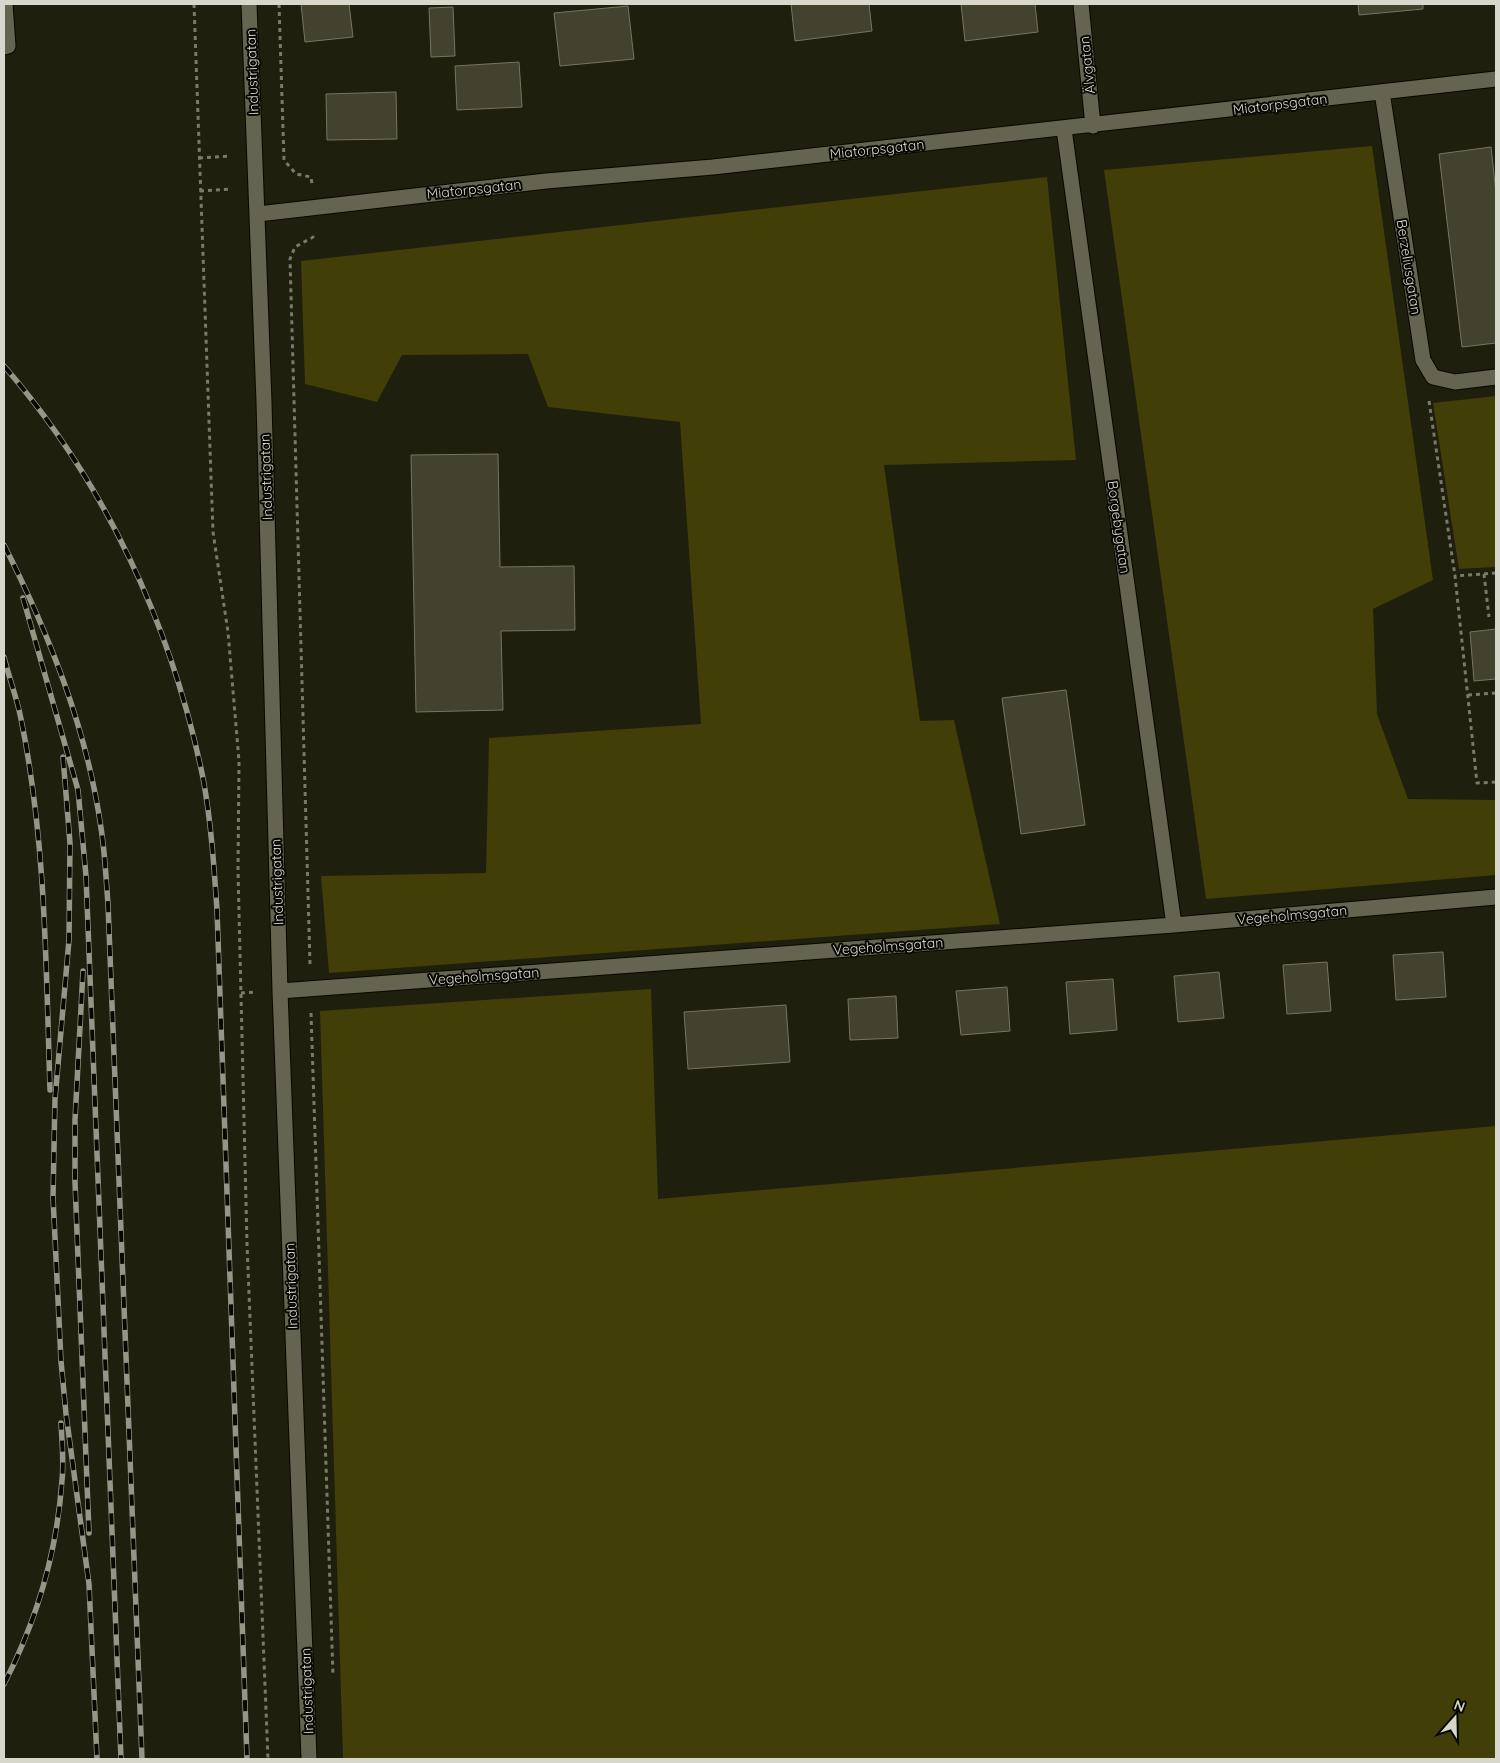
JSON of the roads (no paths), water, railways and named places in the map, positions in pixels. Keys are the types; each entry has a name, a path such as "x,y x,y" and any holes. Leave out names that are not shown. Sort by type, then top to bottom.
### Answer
{"street":[{"path":"4,46 8,46 5,4"},
{"name":"Industrigatan","path":"249,4 258,214 280,991 310,1759"},
{"name":"Älvgatan","path":"1081,4 1093,126"},
{"name":"Miatorpsgatan","path":"258,214 546,181 713,167 1093,126 1496,79"},
{"name":"Berzeliusgatan","path":"1382,92 1423,360 1433,377 1455,382 1496,377"},
{"name":"Borgebygatan","path":"1064,129 1174,925"},
{"name":"Vegeholmsgatan","path":"280,991 1174,925 1496,897"}],"railway":[{"path":"4,366 40,411 73,458 103,508 130,559 153,612 173,666 190,722 206,794 217,910 247,1759"},
{"path":"4,545 51,648 76,718 95,791 104,847 108,904 142,1759"},
{"path":"23,598 78,790 86,876 121,1759"},
{"path":"4,657 21,719 36,811 46,950 50,1090"},
{"path":"63,757 70,843 69,940 55,1099 53,1197 61,1361 66,1414 89,1584 97,1759"},
{"path":"83,971 75,1120 75,1182 89,1533"},
{"path":"4,1684 36,1610 50,1559 63,1473 61,1423"}]}
